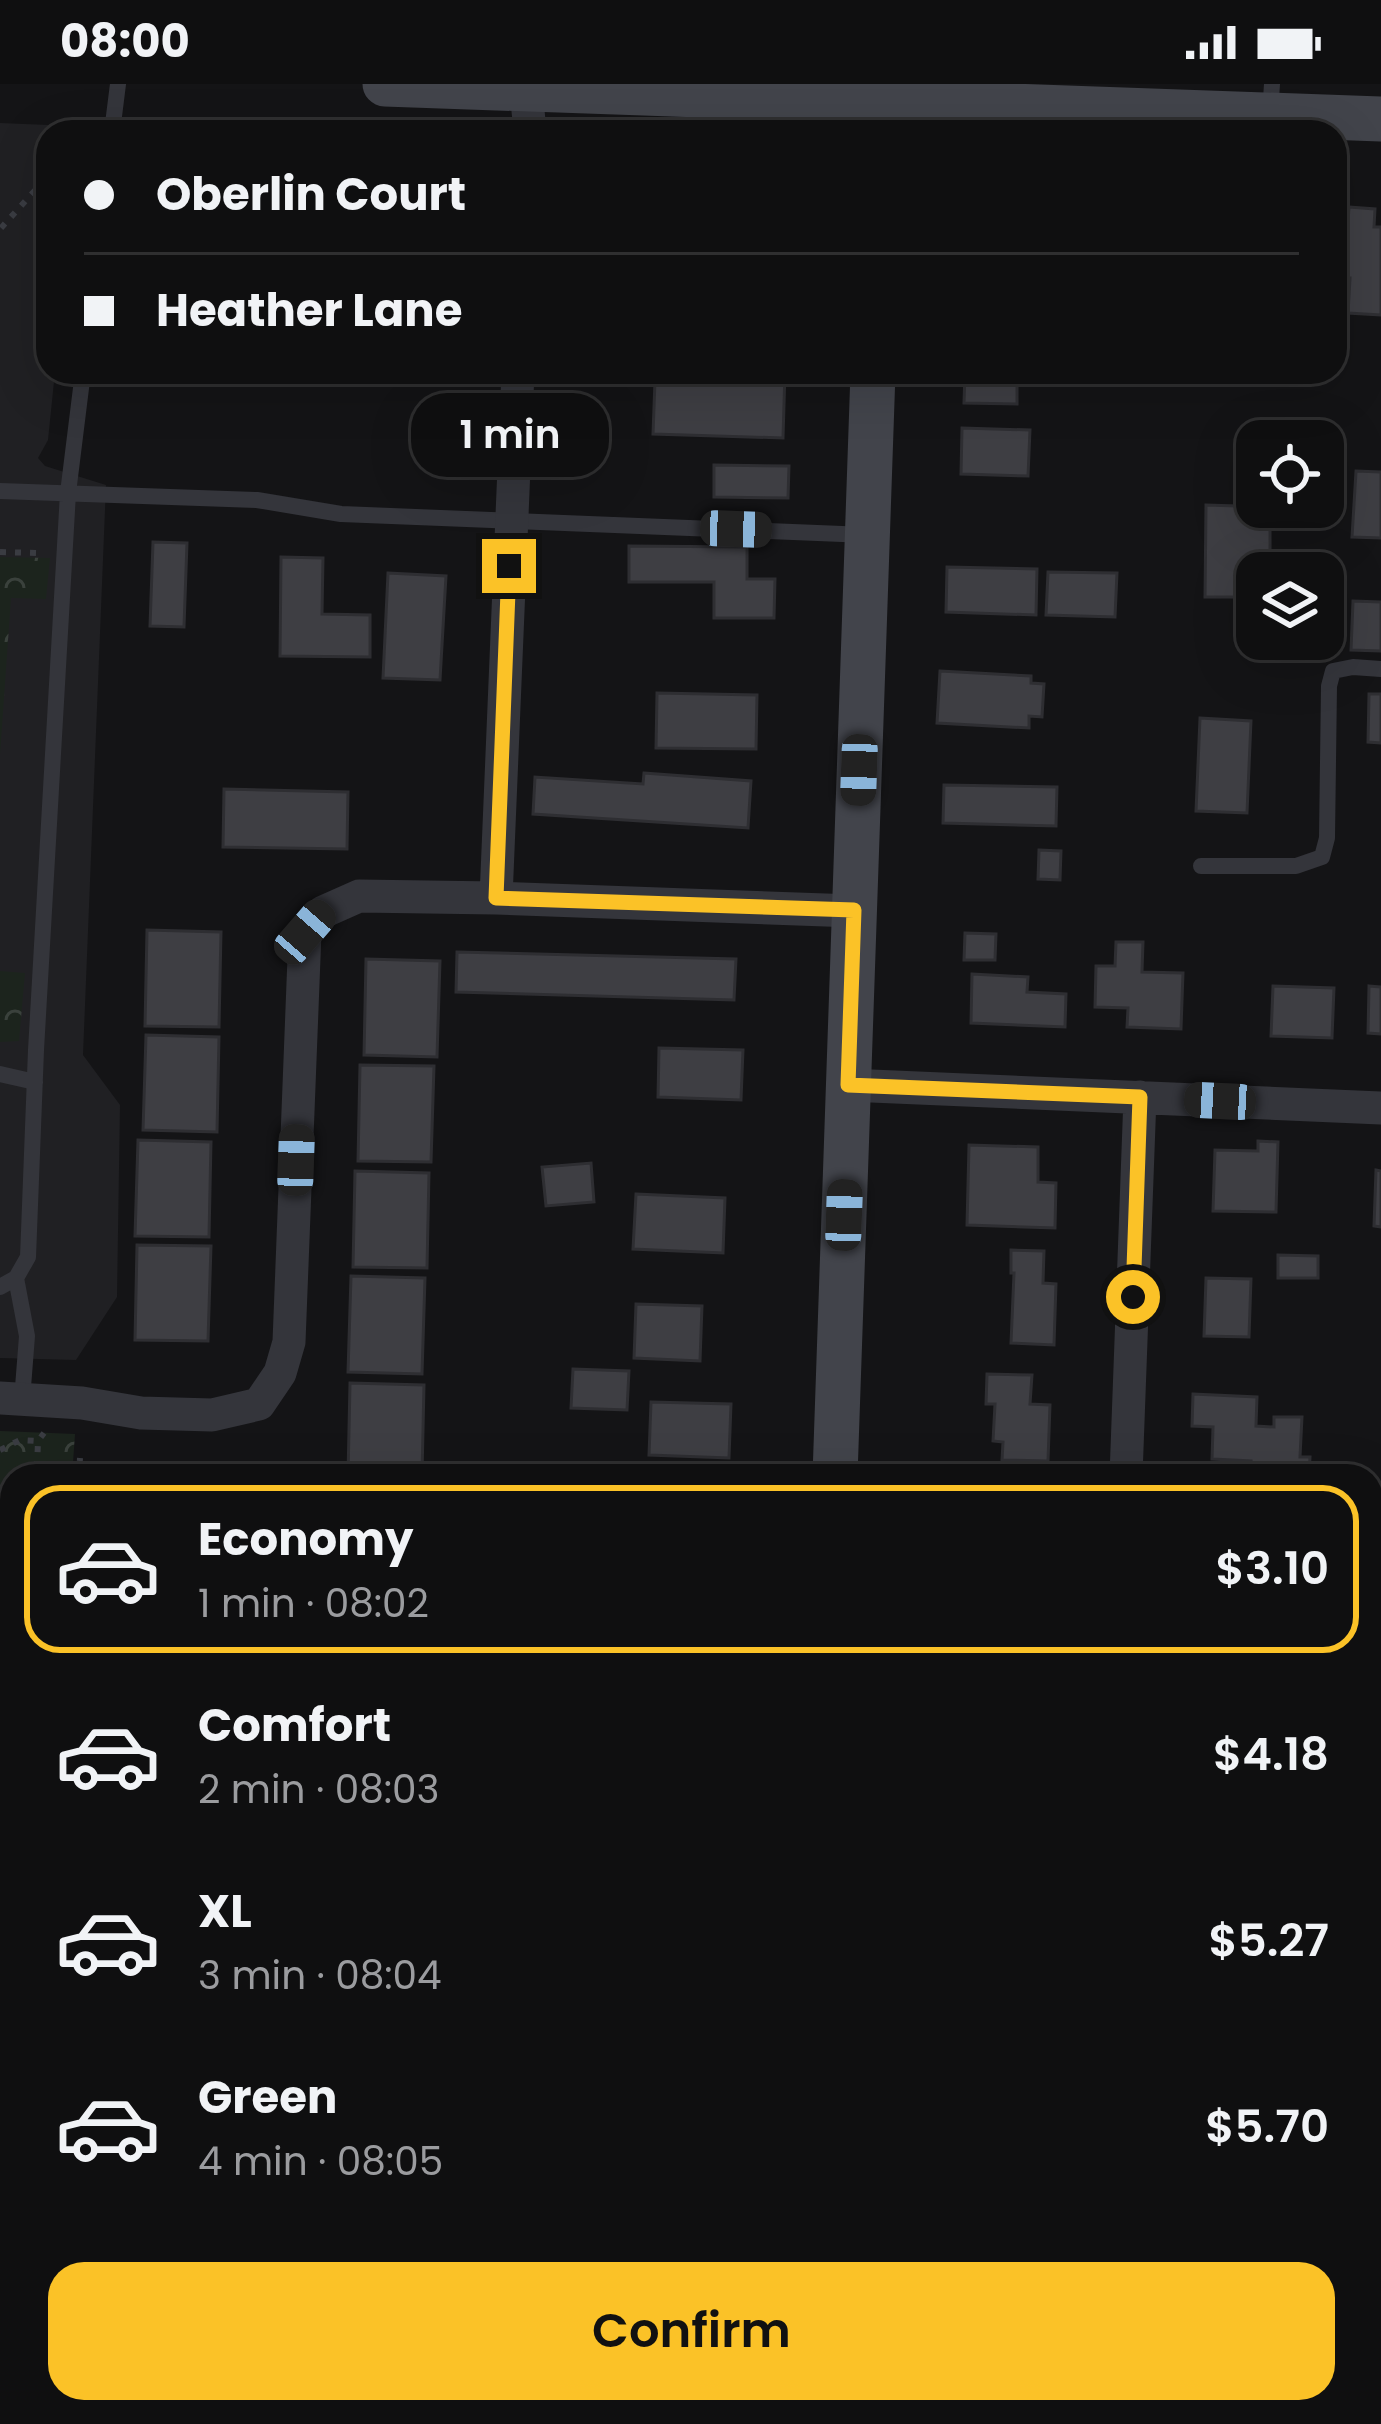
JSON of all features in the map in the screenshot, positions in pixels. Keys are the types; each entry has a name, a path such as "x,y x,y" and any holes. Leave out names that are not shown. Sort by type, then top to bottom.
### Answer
{"main road":[{"path":"385,84 527,102 882,106 1271,99 1381,119"},
{"path":"835,1464 873,384"}],"street":[{"path":"496,898 517,384"},
{"path":"11,1399 82,1403 141,1413 212,1415 259,1404 280,1373 289,1342 305,932 323,912 359,896 854,910"},
{"path":"848,1085 1381,1108"},
{"path":"1126,1464 1140,1097"}],"lane":[{"path":"114,120 118,84"},
{"path":"11,1399 27,1336 8,1283 28,1257 68,493 81,384"},
{"path":"0,491 257,500 341,514 867,535"},
{"path":"1201,866 1296,866 1322,857 1327,838 1333,671 1381,669"},
{"path":"0,1074 34,1082"}],"path":[{"path":"1,228 36,189"},
{"path":"0,552 47,554"},
{"path":"37,1464 38,1441 49,1427"},
{"path":"0,1450 20,1440 38,1441"},
{"path":"80,1458 80,1464"}],"shaded area":[{"path":"0,123 36,124 36,384 54,384 48,440 38,458 45,466 106,485 83,1055 120,1105 117,1297 76,1360 0,1358"}],"green space":[{"path":"0,557 50,558 46,599 11,598 0,755"},
{"path":"0,971 25,973 19,1041 0,1042"},
{"path":"0,1431 75,1434 73,1464 0,1464"}],"building":[{"path":"1349,207 1375,209 1374,227 1381,227 1381,315 1348,313"},
{"path":"655,384 785,384 783,438 653,434"},
{"path":"965,384 1017,384 1017,404 964,403"},
{"path":"962,428 1030,430 1028,476 961,474"},
{"path":"714,465 789,466 788,498 714,497"},
{"path":"1356,471 1381,472 1381,538 1352,537"},
{"path":"1206,505 1236,506 1236,528 1270,528 1270,552 1236,552 1236,597 1205,597"},
{"path":"153,542 187,543 184,627 150,626"},
{"path":"629,546 747,547 747,579 775,579 774,618 714,618 714,582 629,582"},
{"path":"281,557 323,558 322,614 370,615 370,657 280,656"},
{"path":"947,567 1037,569 1036,615 946,612"},
{"path":"1048,572 1117,573 1115,617 1046,615"},
{"path":"388,573 446,576 440,680 383,678"},
{"path":"1353,601 1381,602 1381,651 1351,650"},
{"path":"940,671 1031,676 1031,683 1044,684 1042,717 1029,716 1029,728 937,723"},
{"path":"657,693 757,695 756,749 656,748"},
{"path":"1369,694 1381,694 1381,743 1368,742"},
{"path":"1200,718 1251,721 1247,813 1196,811"},
{"path":"644,773 751,781 748,828 533,814 535,777 643,784"},
{"path":"944,785 1057,787 1056,826 943,823"},
{"path":"224,789 348,792 347,849 223,847"},
{"path":"1039,850 1061,851 1060,880 1038,879"},
{"path":"147,930 221,932 219,1027 145,1026"},
{"path":"965,933 996,934 995,960 964,960"},
{"path":"1116,942 1143,942 1142,972 1183,973 1181,1029 1127,1027 1128,1008 1095,1007 1096,966 1115,966"},
{"path":"457,952 736,959 734,1000 456,992"},
{"path":"366,959 440,961 437,1057 364,1055"},
{"path":"972,974 1028,977 1027,992 1066,994 1065,1027 971,1023"},
{"path":"1273,986 1334,988 1332,1038 1271,1036"},
{"path":"1369,986 1381,987 1381,1034 1368,1033"},
{"path":"146,1035 219,1037 217,1132 143,1130"},
{"path":"659,1048 743,1050 741,1100 658,1097"},
{"path":"360,1065 434,1066 431,1162 358,1161"},
{"path":"138,1140 211,1142 209,1237 135,1236"},
{"path":"1258,1141 1278,1142 1276,1212 1213,1211 1215,1150 1258,1151"},
{"path":"969,1145 1038,1147 1038,1182 1056,1183 1055,1228 967,1225"},
{"path":"591,1163 594,1202 546,1206 542,1167"},
{"path":"1376,1170 1381,1171 1381,1227 1374,1226"},
{"path":"355,1171 429,1173 427,1268 353,1267"},
{"path":"636,1194 725,1198 723,1253 633,1249"},
{"path":"137,1245 211,1246 208,1341 135,1340"},
{"path":"1011,1250 1044,1251 1043,1283 1056,1284 1054,1345 1011,1343"},
{"path":"1278,1255 1318,1256 1318,1278 1278,1278"},
{"path":"351,1276 425,1278 422,1374 348,1372"},
{"path":"1206,1278 1251,1279 1249,1337 1204,1336"},
{"path":"636,1304 702,1306 700,1361 634,1358"},
{"path":"573,1369 629,1371 627,1410 571,1408"},
{"path":"987,1374 1032,1375 1030,1404 1050,1405 1048,1461 1002,1460 1003,1442 993,1441 995,1404 986,1404"},
{"path":"350,1383 424,1385 422,1464 348,1464"},
{"path":"1193,1394 1257,1397 1256,1426 1274,1427 1274,1417 1302,1417 1300,1457 1310,1457 1310,1464 1212,1459 1213,1427 1192,1426"},
{"path":"651,1402 731,1404 729,1458 649,1455"}],"route":[{"path":"509,566 496,898 854,910 848,1085 1140,1097 1133,1297"}]}
